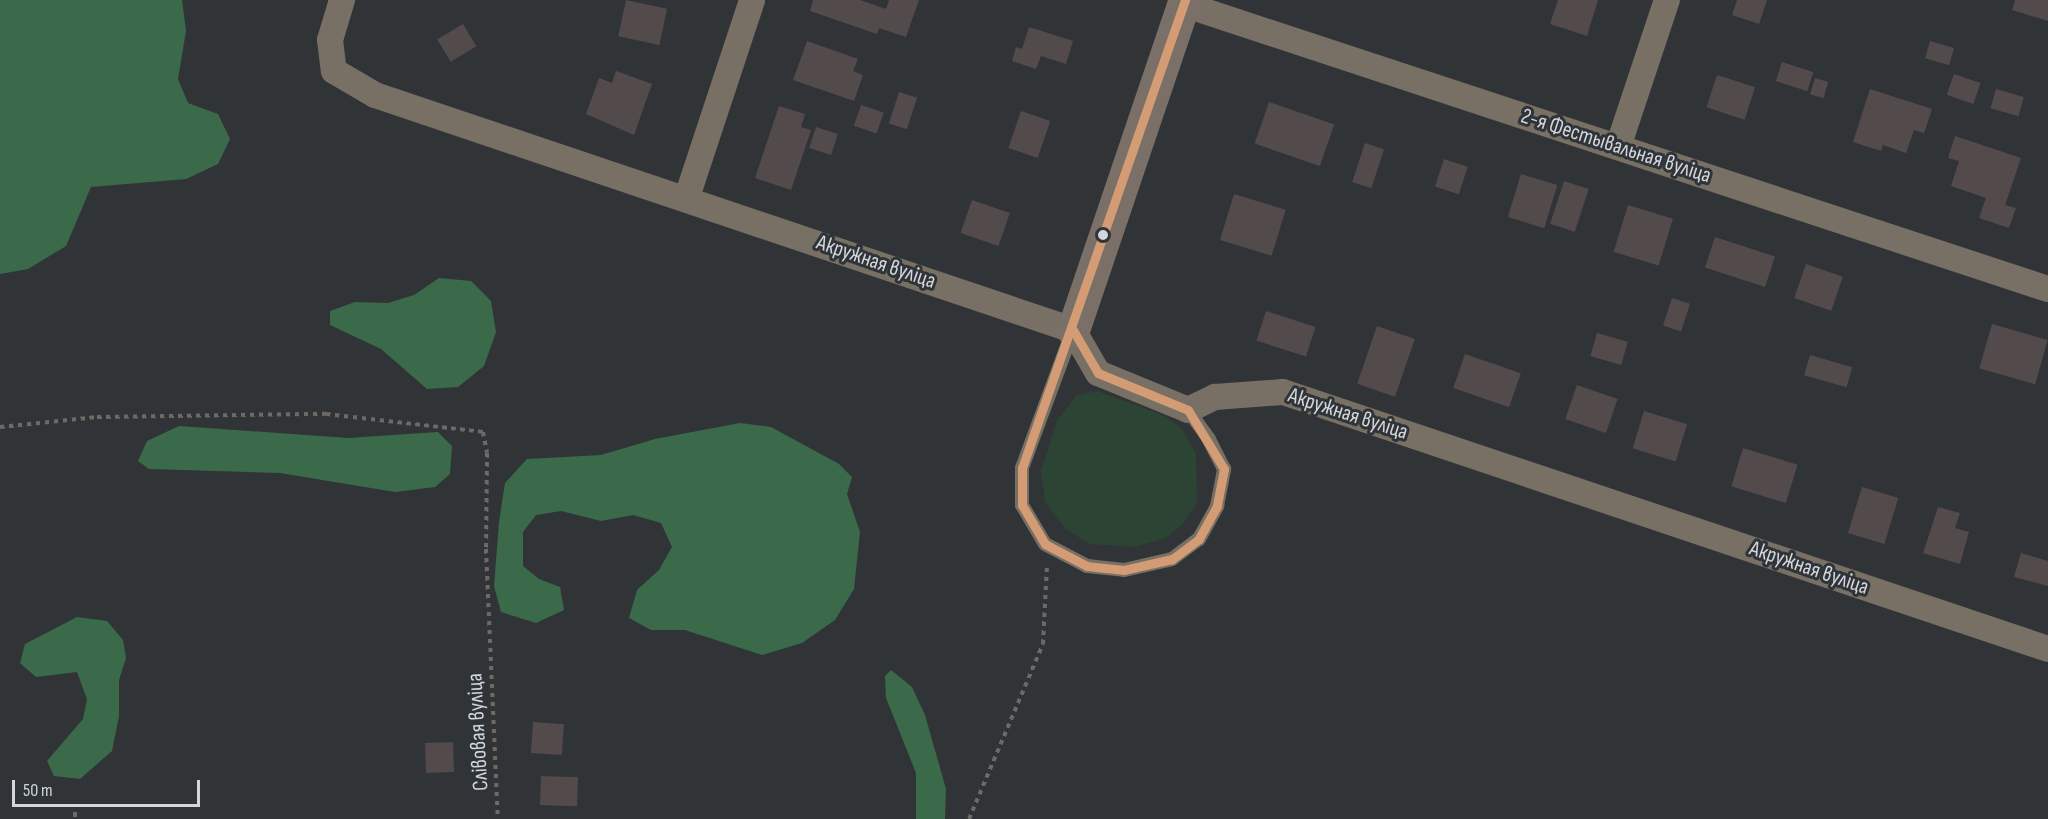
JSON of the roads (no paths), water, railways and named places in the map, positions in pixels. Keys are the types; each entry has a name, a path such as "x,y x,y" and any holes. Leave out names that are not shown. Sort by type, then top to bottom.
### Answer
{"street":[{"name":"Акружная вуліца","path":"342,0 330,40 334,71 375,95 687,197 1073,330"},
{"path":"687,197 752,0"},
{"path":"1618,147 1666,0"},
{"path":"1184,2 1073,330 1098,373 1188,410"},
{"name":"2-я Фестывальная вуліца","path":"1184,2 2048,289"},
{"name":"Акружная вуліца","path":"1188,410 1215,398 1283,392 2048,649"}],"lane":[{"path":"1073,330 1023,468 1022,505 1045,544 1087,566 1124,570 1172,559 1199,539 1216,506 1224,470 1209,439 1188,410"}]}
